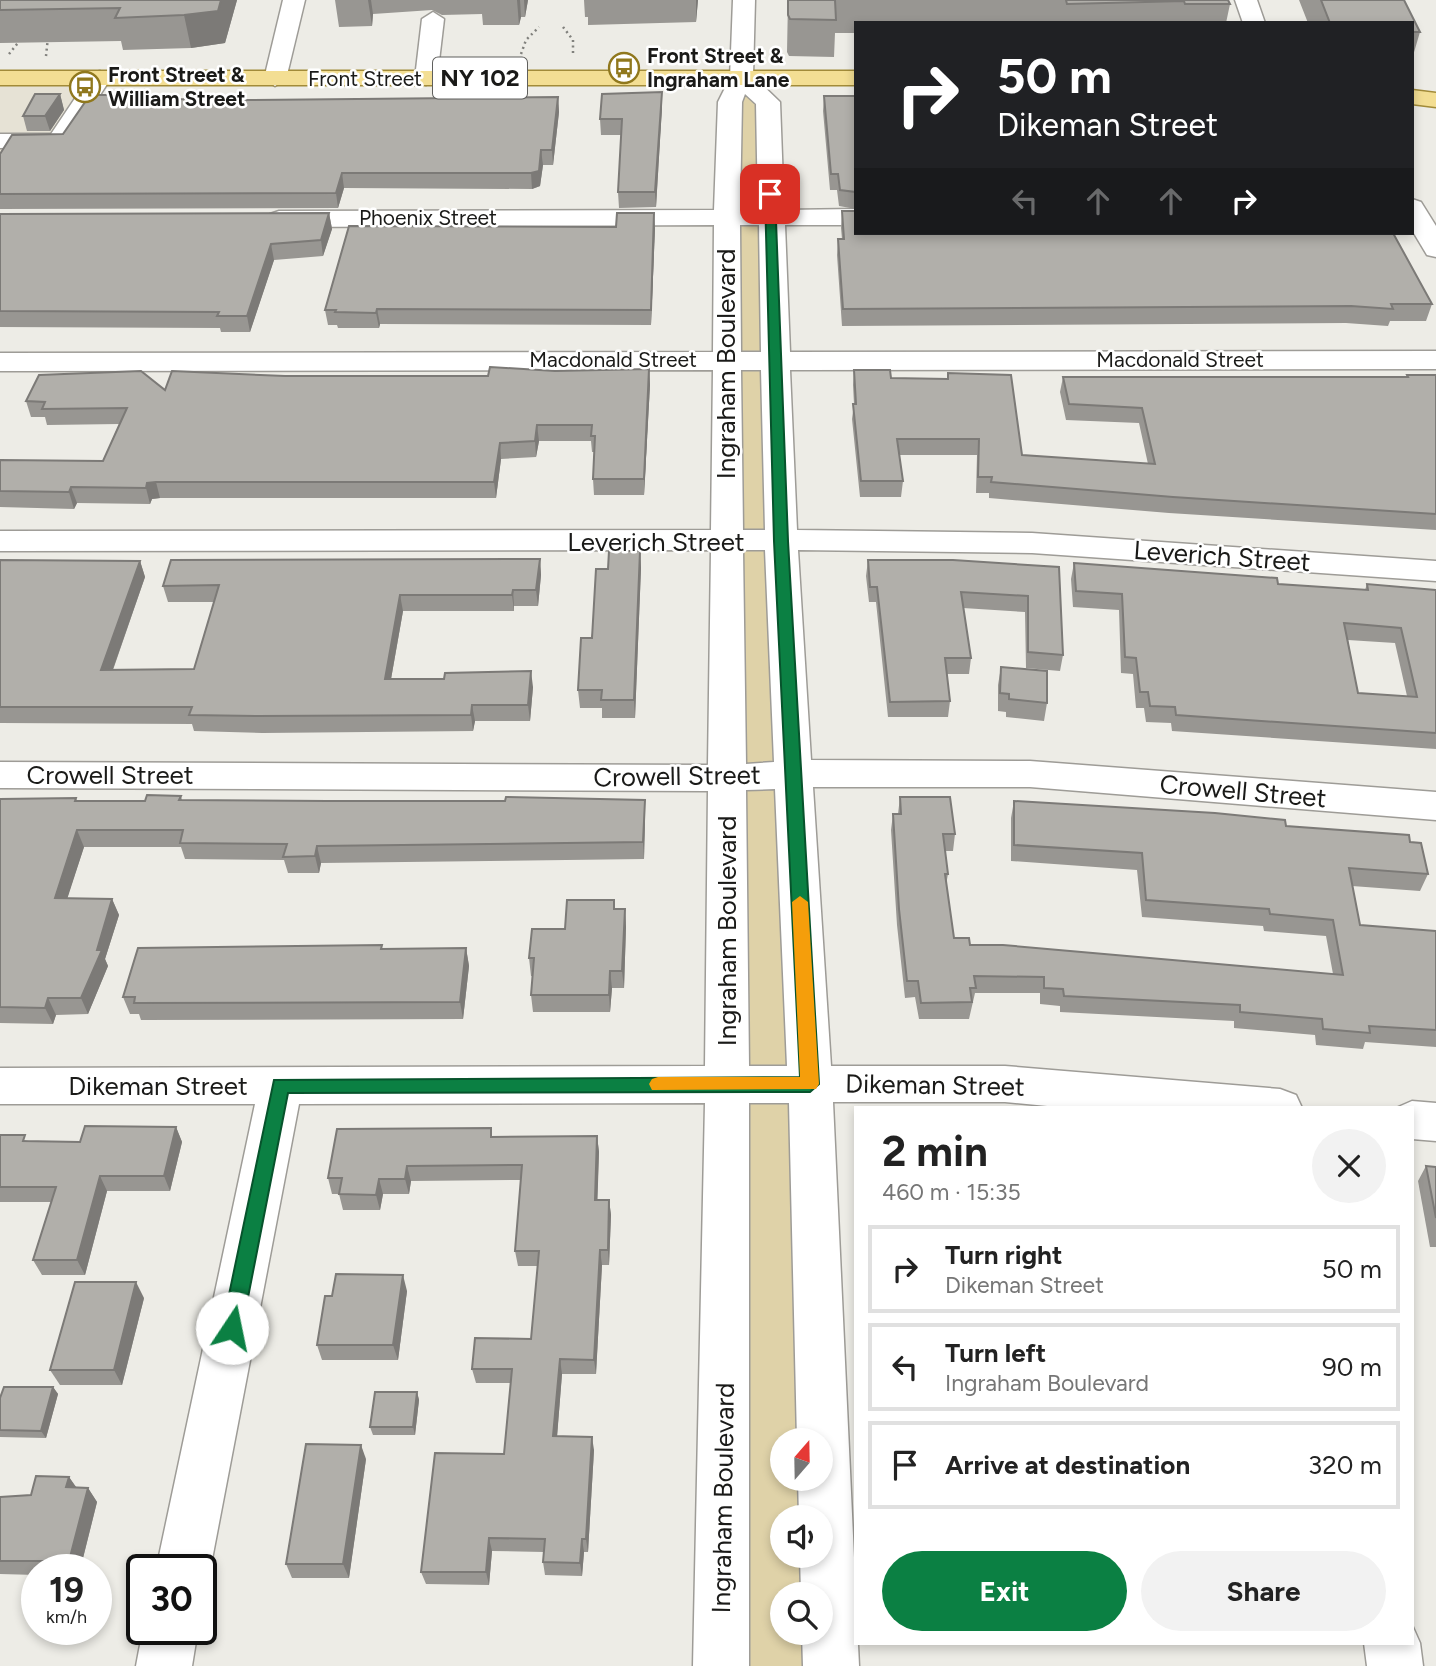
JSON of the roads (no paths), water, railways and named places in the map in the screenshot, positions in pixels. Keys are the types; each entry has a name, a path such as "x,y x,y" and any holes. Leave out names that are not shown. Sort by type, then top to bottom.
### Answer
{"main road":[{"name":"Front Street","path":"3,68 100,78 854,78"},
{"path":"1414,97 1436,100"}],"street":[{"path":"275,79 293,0"},
{"path":"741,78 744,0"},
{"path":"1246,0 1253,21"},
{"path":"426,79 433,19"},
{"path":"0,141 58,141 100,78"},
{"name":"Ingraham Boulevard","path":"721,1666 727,1084 725,360 730,102 741,78 768,102 781,541 810,1084 831,1666"},
{"path":"1414,214 1436,249"},
{"name":"Phoenix Street","path":"250,219 854,217"},
{"name":"Macdonald Street","path":"0,362 1436,360"},
{"name":"Leverich Street","path":"0,541 1032,543 1436,571"},
{"name":"Crowell Street","path":"0,775 727,778 840,772 1030,774 1436,806"},
{"name":"Dikeman Street","path":"0,1086 1005,1084 1257,1106"},
{"path":"186,1554 281,1085"},
{"path":"1414,1120 1436,1122"},
{"path":"164,1666 168,1645"},
{"path":"1392,1645 1395,1666"}],"place":[{"name":"Front Street & Ingraham Lane","path":"624,68"},
{"name":"Front Street & William Street","path":"85,87"}]}
